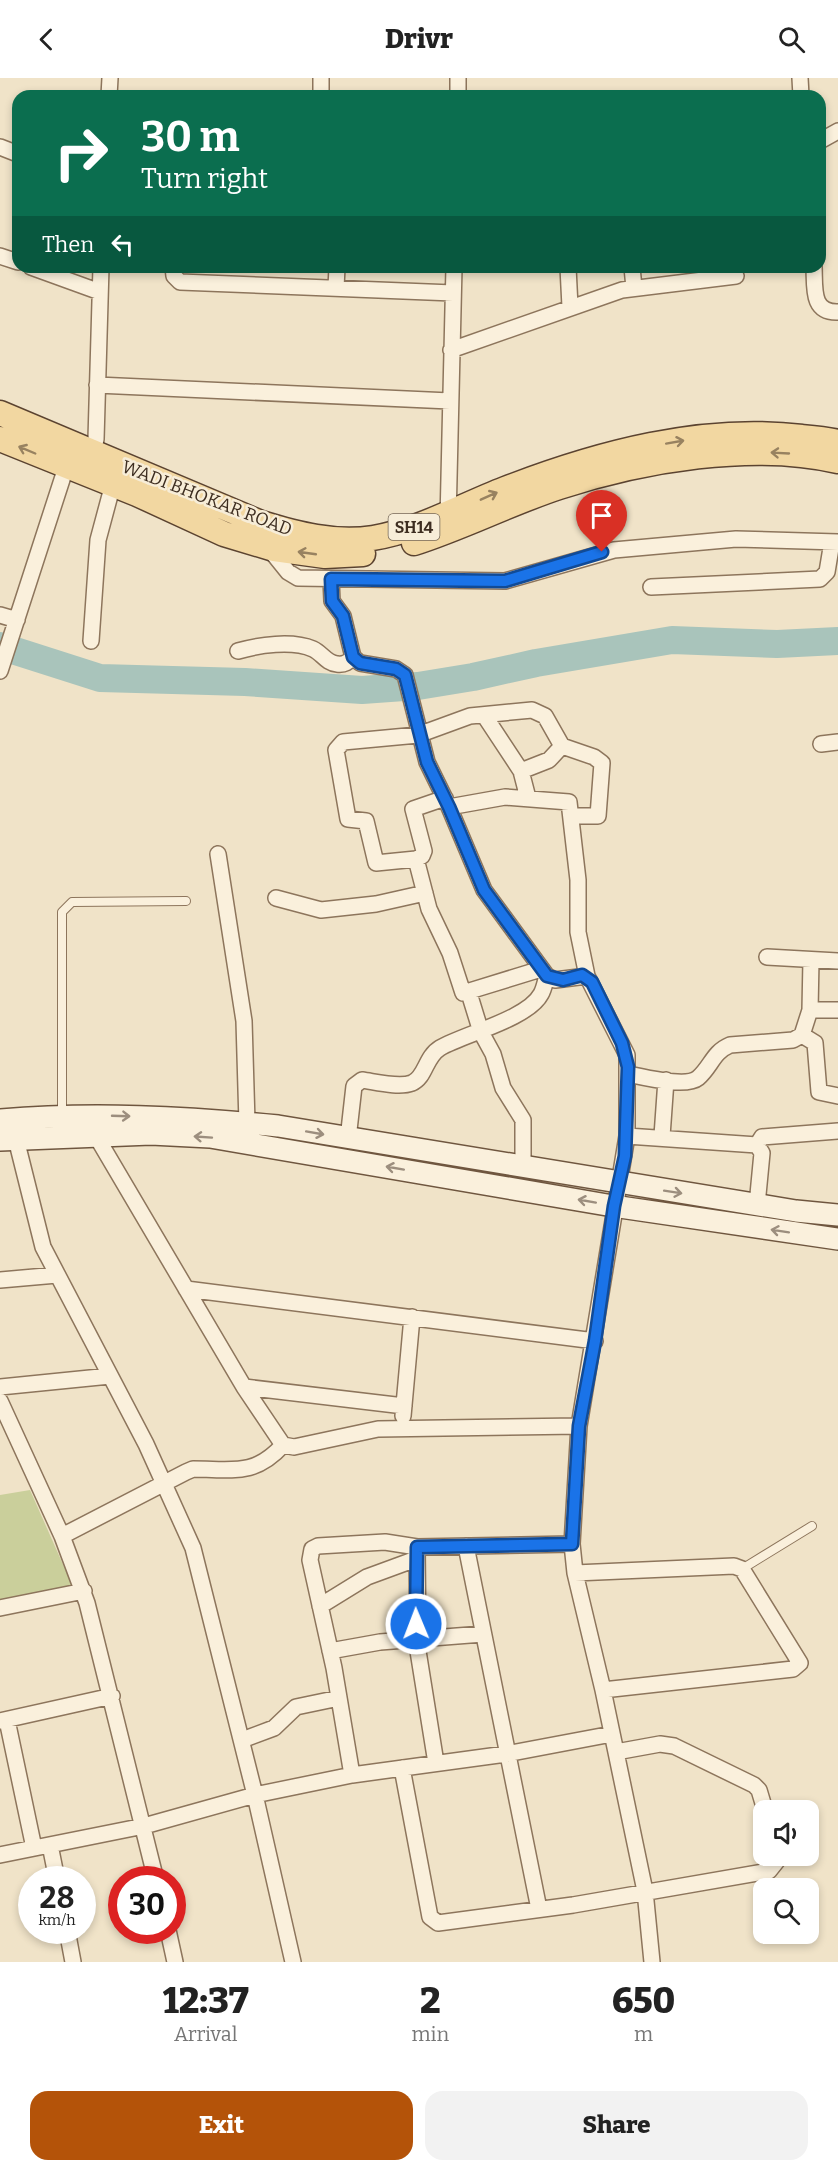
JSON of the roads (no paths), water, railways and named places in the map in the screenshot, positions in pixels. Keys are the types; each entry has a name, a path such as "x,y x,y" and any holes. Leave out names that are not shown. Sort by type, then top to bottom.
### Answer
{"main road":[{"name":"WADI BHOKAR ROAD","path":"0,414 261,524 298,534 334,540 372,538 411,528 449,523 559,469 636,448 713,435 773,434 838,442"},
{"name":"WADI BHOKAR ROAD","path":"0,439 113,484 224,534 267,546 325,556 368,554 449,523 560,487 658,464 714,454 757,451 812,454 838,461"}],"street":[{"path":"48,273 100,292"},
{"path":"2,668 66,467 83,448 97,385 101,273"},
{"path":"174,273 180,282 453,293"},
{"path":"336,288 337,273"},
{"path":"449,523 453,273"},
{"path":"568,273 570,308"},
{"path":"633,273 634,288"},
{"path":"814,273 816,302 820,309 827,313 838,312"},
{"path":"452,350 634,288 736,276"},
{"path":"97,385 450,401"},
{"path":"91,641 98,540 113,484"},
{"path":"267,546 293,576 331,579 505,581 614,550 736,539 835,542 827,572 820,579 651,587"},
{"path":"331,579 332,601 343,616 353,657 360,663 396,669 405,675 427,762 484,890 544,973 555,980 587,976"},
{"path":"0,615 17,620"},
{"path":"238,651 255,646 303,647 316,651 332,663 340,664 353,657"},
{"path":"572,816 597,816 602,763 594,757 562,746 540,712 532,710 462,718 418,733 343,742 336,750 348,819 366,821 374,861 379,863 416,859 422,856 424,851 412,810 447,803 505,797 569,802 578,880 578,932 587,976 622,1043 628,1074 627,1136 614,1206 595,1341 579,1426 572,1544 575,1573 603,1690 645,1891 652,1962"},
{"path":"484,715 520,771 528,798"},
{"path":"821,744 838,742"},
{"path":"520,771 549,760 562,746"},
{"path":"218,854 244,1021 247,1123"},
{"path":"416,859 434,921 450,953 460,989 468,993 544,973"},
{"path":"276,898 321,910 376,904 425,893"},
{"path":"767,957 838,962"},
{"path":"628,1074 685,1082 698,1078 715,1054 730,1045 793,1040 802,1035 810,1011 811,960"},
{"path":"348,1139 354,1086 357,1082 362,1080 411,1083 419,1079 432,1053 481,1032 535,1002 541,994 544,973"},
{"path":"468,993 481,1032 493,1054 503,1088 523,1120 523,1167"},
{"path":"810,1011 838,1010"},
{"path":"802,1035 814,1043 819,1092 838,1096"},
{"path":"662,1136 666,1080"},
{"path":"7,1129 62,1115 90,1125 151,1134 247,1142 614,1206 831,1238 832,1215 756,1205 247,1123 204,1118 90,1125 7,1129"},
{"path":"90,1125 244,1387 283,1445 294,1447 378,1429 579,1426"},
{"path":"7,1129 43,1247 164,1483 193,1548 242,1740 293,1962"},
{"path":"757,1145 762,1137 838,1131"},
{"path":"627,1136 662,1136 757,1145"},
{"path":"756,1205 762,1153 757,1145"},
{"path":"0,1280 57,1275"},
{"path":"186,1289 595,1341"},
{"path":"402,1428 412,1317"},
{"path":"0,1387 110,1376"},
{"path":"244,1387 404,1406"},
{"path":"0,1401 62,1536 84,1591 153,1866"},
{"path":"62,1536 193,1469 232,1471 250,1468 273,1456 283,1445"},
{"path":"352,1775 330,1651 310,1560 312,1549 318,1546 385,1542 417,1553"},
{"path":"320,1606 367,1576 417,1553 466,1546 572,1544"},
{"path":"466,1546 539,1909"},
{"path":"417,1553 417,1639 436,1763"},
{"path":"575,1573 734,1566 742,1569 797,1656 798,1666 793,1669 603,1690"},
{"path":"0,1608 84,1591"},
{"path":"330,1651 380,1642 483,1634"},
{"path":"34,1848 4,1720 112,1696"},
{"path":"242,1740 274,1728 296,1707 339,1698"},
{"path":"0,1855 144,1826 255,1795 352,1775 506,1754 612,1734"},
{"path":"616,1752 660,1744 674,1746 754,1785 759,1790 762,1800"},
{"path":"402,1768 433,1922 539,1909 769,1871 773,1866"},
{"path":"50,1845 54,1866"},
{"path":"70,1944 73,1962"},
{"path":"171,1944 175,1962"}],"lane":[{"path":"62,1115 62,912 72,902 186,901"},
{"path":"742,1569 812,1526"}],"waterway":[{"path":"0,646 100,678 245,682 362,690 418,686 672,640 777,644 838,641"}]}
